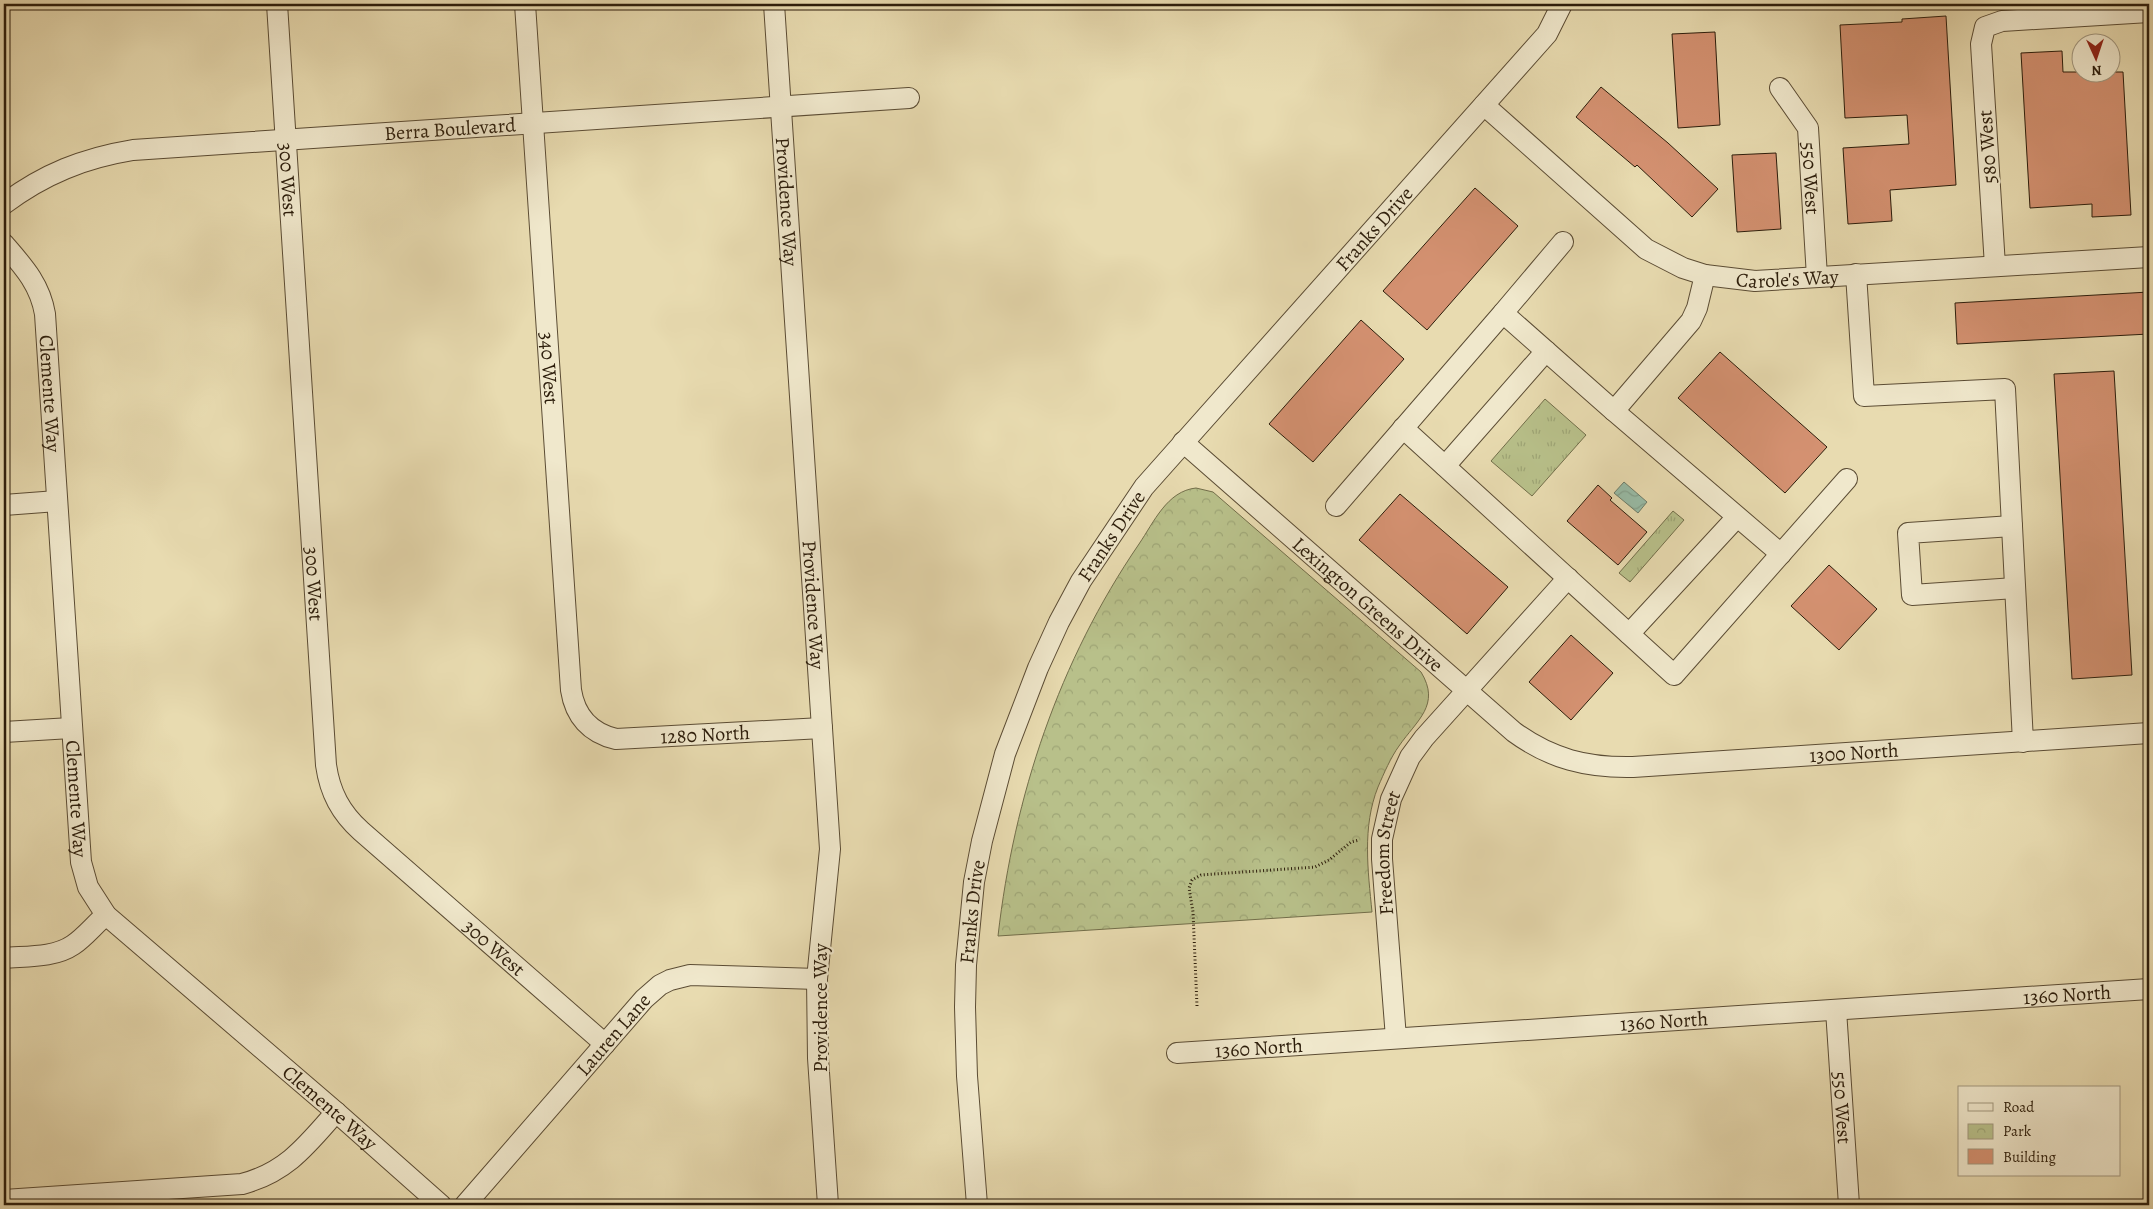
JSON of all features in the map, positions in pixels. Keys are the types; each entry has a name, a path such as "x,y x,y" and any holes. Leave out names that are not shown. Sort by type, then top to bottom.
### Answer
{"street":[{"name":"300 West","path":"276,4 326,756 331,789 342,812 351,822 605,1044"},
{"name":"340 West","path":"526,4 571,690 577,711 590,728"},
{"name":"Providence Way","path":"774,4 830,849 817,979 818,1058 828,1205"},
{"name":"Franks Drive","path":"977,1205 968,1076 966,965 974,882 992,799 1005,754 1024,701 1059,622 1081,581 1144,487 1547,34 1562,4"},
{"name":"580 West","path":"1995,266 1981,44 1985,28 2002,21 2149,12"},
{"name":"550 West","path":"1780,88 1808,128 1817,276"},
{"name":"Berra Boulevard","path":"4,204 21,191 74,163 102,155 160,147 781,108 909,98"},
{"name":"Carole's Way","path":"1484,105 1646,249 1664,260 1705,276 1754,281 2149,257"},
{"path":"1336,506 1563,242"},
{"name":"Clemente Way","path":"4,244 32,278 43,302 81,862 88,887 106,915 336,1112 441,1205"},
{"path":"1856,274 1864,396 2005,389 2023,742"},
{"path":"1614,411 1691,322 1697,308 1705,276"},
{"path":"1503,313 1781,554"},
{"path":"1445,466 1546,351"},
{"path":"1404,428 1674,675 1847,479"},
{"name":"Lexington Greens Drive","path":"1183,442 1467,692 1533,746 1560,758"},
{"path":"4,505 58,501"},
{"path":"1629,634 1737,517"},
{"path":"2012,526 1908,533 1912,595 2016,588"},
{"name":"Freedom Street","path":"1396,1038 1382,839 1385,819 1399,777 1410,757 1424,738 1568,578"},
{"path":"4,732 71,728"},
{"name":"1280 North","path":"590,728 607,737 626,740 822,728"},
{"name":"1300 North","path":"1560,758 1610,768 2149,733"},
{"path":"4,958 47,955 60,951 73,945 106,915"},
{"name":"Lauren Lane","path":"466,1205 652,992 670,980 701,974 817,979"},
{"name":"1360 North","path":"1177,1053 2149,989"},
{"name":"550 West","path":"1836,1010 1850,1205"},
{"path":"4,1200 35,1202 156,1198 258,1180 273,1173 298,1154 336,1112"}],"path":[{"path":"1197,1006 1193,912 1189,888 1192,880 1201,876 1314,867 1329,860 1351,842 1359,840"}],"green space":[{"path":"1545,399 1586,435 1532,496 1491,461"},
{"path":"1196,488 1213,492 1421,672 1427,684 1429,694 1424,712 1393,755 1373,802 1368,833 1372,912 998,936 1005,884 1029,781 1044,731 1063,683 1085,635 1156,517 1169,501 1177,495 1186,490"},
{"path":"1673,511 1684,520 1630,582 1619,573"}],"water":[{"path":"1624,482 1647,502 1638,513 1614,493"}],"building":[{"path":"1946,16 1956,185 1890,190 1892,221 1848,224 1843,148 1909,144 1907,115 1845,118 1840,25 1902,22 1902,19"},
{"path":"1715,32 1720,125 1678,128 1672,34"},
{"path":"2062,51 2063,72 2070,72 2070,82 2120,82 2120,72 2123,72 2131,215 2092,217 2092,204 2030,208 2021,53"},
{"path":"1601,87 1668,143 1718,189 1692,217 1637,165 1635,167 1576,117"},
{"path":"1776,153 1781,229 1737,232 1732,155"},
{"path":"1475,188 1518,226 1427,330 1383,291"},
{"path":"2149,292 2149,334 1957,344 1955,303"},
{"path":"1361,320 1404,359 1313,462 1269,424"},
{"path":"1720,352 1827,447 1785,493 1678,398"},
{"path":"2114,371 2132,675 2072,679 2054,374"},
{"path":"1598,485 1612,498 1610,500 1647,532 1618,565 1567,521"},
{"path":"1400,494 1508,587 1467,634 1359,540"},
{"path":"1829,565 1877,609 1839,650 1791,606"},
{"path":"1571,635 1613,673 1571,720 1529,682"}]}
